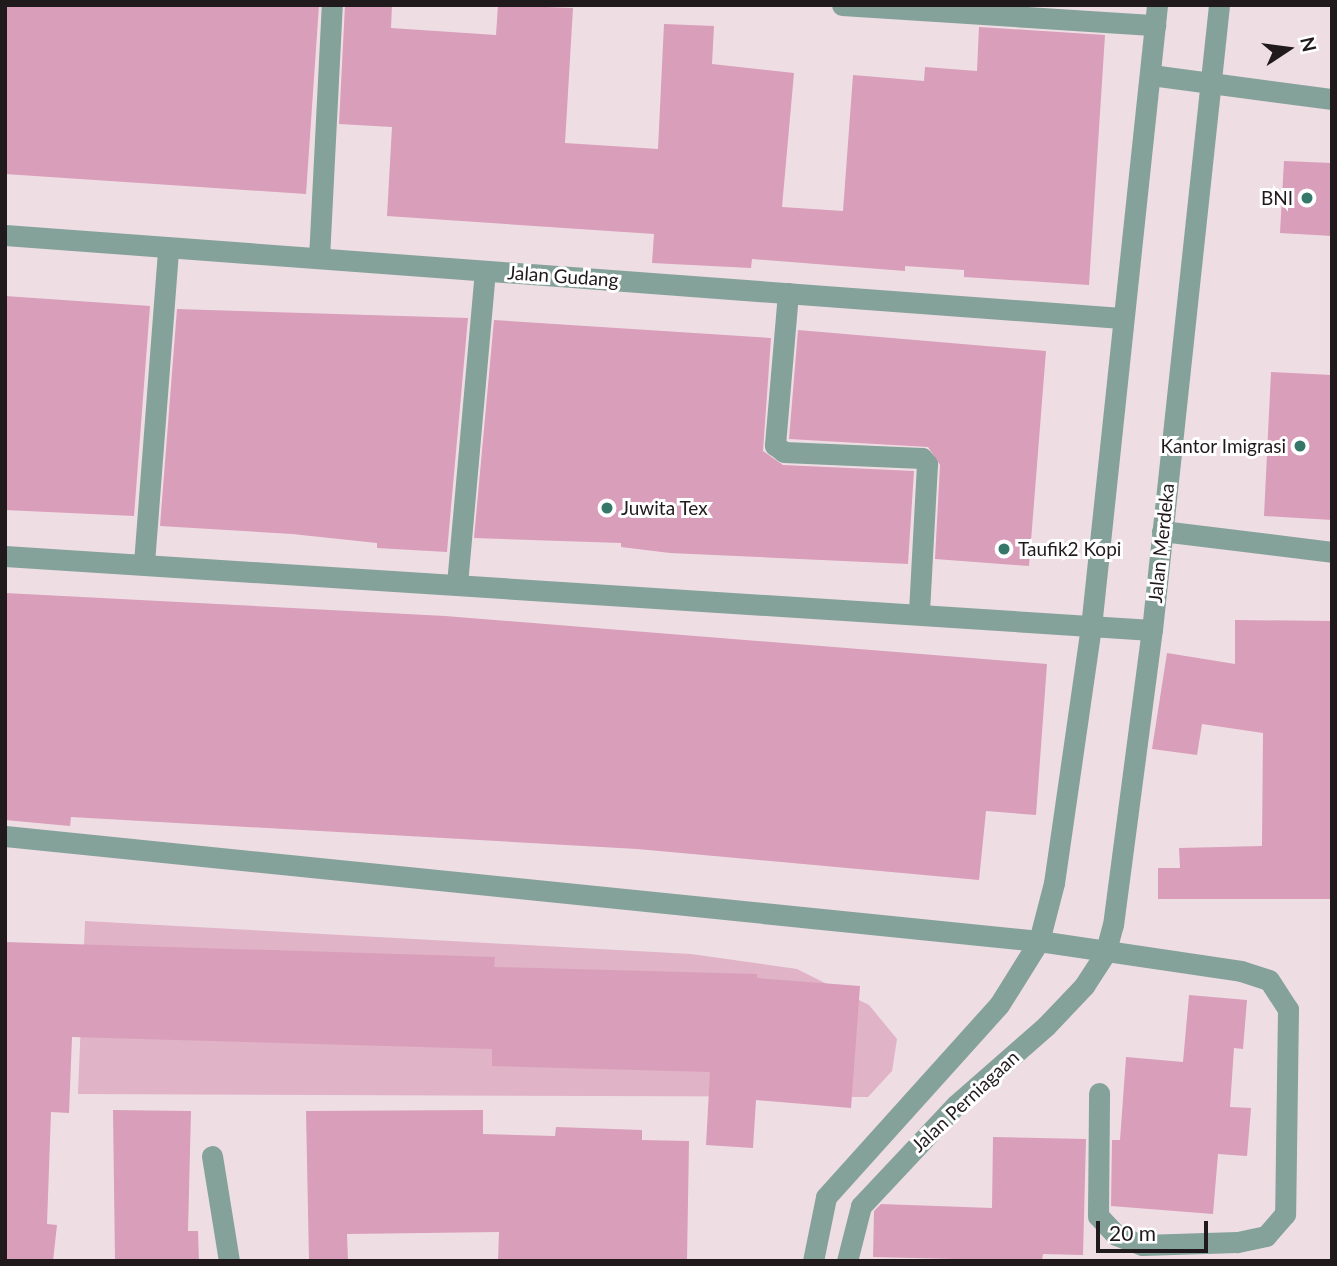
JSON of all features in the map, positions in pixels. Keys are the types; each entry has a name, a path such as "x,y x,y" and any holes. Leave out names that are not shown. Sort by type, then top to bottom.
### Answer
{"street":[{"path":"319,258 332,5"},
{"path":"842,5 1156,15 1091,627 1055,883 1040,941"},
{"name":"Jalan Merdeka","path":"1105,954 1119,896 1152,630 1219,5"},
{"path":"1151,75 1332,99"},
{"name":"Jalan Gudang","path":"5,235 1122,318"},
{"path":"144,563 168,248"},
{"path":"457,584 485,271"},
{"path":"788,293 775,445 784,452 922,458 927,464 919,613"},
{"path":"1162,531 1332,552"},
{"path":"5,556 1152,630"},
{"path":"5,836 1040,941 1105,954 1241,971 1269,980 1288,1009 1285,1214 1266,1236 1237,1242 1142,1245 1116,1236 1098,1216 1099,1093"},
{"name":"Jalan Perniagaan","path":"813,1261 826,1197 999,1005 1040,941"},
{"name":"Jalan Perniagaan","path":"847,1261 861,1206 956,1105 1046,1026 1084,986 1105,954"},
{"path":"212,1156 229,1261"}],"shaded area":[{"path":"85,921 691,954 797,969 869,1005 897,1039 892,1071 868,1097 78,1094"}],"building":[{"path":"5,5 319,5 306,194 5,174"},
{"path":"345,5 392,5 391,28 496,35 498,5 573,8 565,143 658,149 664,24 714,26 712,64 794,73 782,207 843,211 853,75 924,81 925,67 977,71 979,27 1105,35 1089,285 964,277 964,270 905,266 905,271 752,259 751,268 652,263 654,234 387,216 392,127 339,124"},
{"name":"BNI","path":"1284,161 1332,163 1332,236 1280,233"},
{"path":"5,296 150,306 134,516 5,510"},
{"path":"177,309 468,318 447,552 377,548 377,543 292,534 160,526"},
{"path":"494,320 771,338 763,451 783,465 914,471 908,564 670,553 621,547 621,543 474,538"},
{"path":"798,330 1046,351 1029,566 935,559 940,465 928,447 789,439"},
{"name":"Kantor Imigrasi","path":"1271,372 1332,375 1332,520 1264,516"},
{"path":"5,593 445,616 1047,664 1036,815 986,811 979,880 637,849 71,817 70,826 5,820"},
{"path":"1235,620 1332,621 1332,899 1158,899 1158,868 1180,868 1179,848 1262,846 1263,733 1202,724 1197,755 1152,749 1167,653 1235,664"},
{"path":"5,942 495,957 494,967 757,974 757,978 860,986 851,1108 756,1100 753,1148 706,1145 710,1072 492,1066 492,1049 72,1037 69,1113 51,1112 47,1224 57,1225 53,1261 5,1261"},
{"path":"1189,995 1247,1000 1243,1049 1234,1048 1230,1107 1251,1108 1247,1156 1218,1154 1213,1214 1111,1206 1112,1140 1120,1140 1126,1057 1183,1062"},
{"path":"113,1110 191,1111 188,1231 198,1231 199,1261 115,1261"},
{"path":"483,1110 483,1134 555,1136 556,1127 642,1130 642,1140 689,1141 687,1261 498,1261 499,1232 347,1234 348,1260 309,1261 306,1111"},
{"path":"993,1137 1086,1139 1083,1255 1043,1254 1042,1261 873,1257 874,1211 881,1204 992,1208"}],"place":[{"name":"BNI","path":"1307,198"},
{"name":"Kantor Imigrasi","path":"1300,446"},
{"name":"Juwita Tex","path":"607,508"},
{"name":"Taufik2 Kopi","path":"1004,549"}]}
